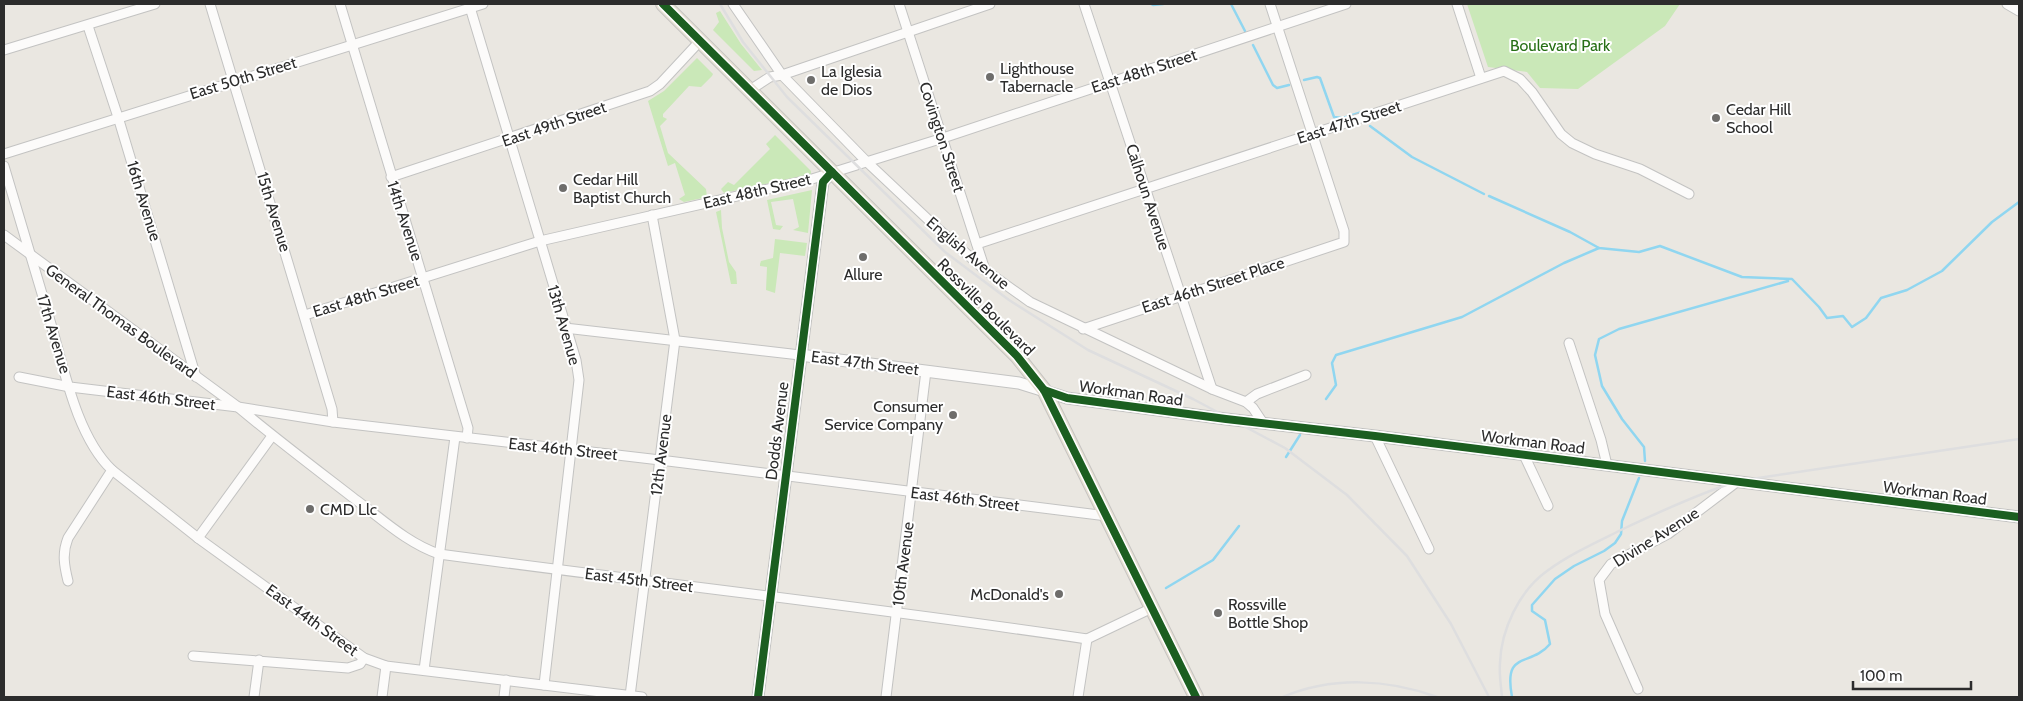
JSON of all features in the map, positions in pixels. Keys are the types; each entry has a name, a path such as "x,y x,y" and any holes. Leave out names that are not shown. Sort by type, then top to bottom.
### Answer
{"highway":[{"name":"Rossville Boulevard","path":"663,4 1017,356 1044,390 1196,697"}],"street":[{"path":"4,50 88,26 155,4"},
{"name":"15th Avenue","path":"210,4 305,315 332,409 333,422"},
{"name":"14th Avenue","path":"340,4 468,428 467,438"},
{"name":"East 50th Street","path":"4,154 352,45 469,6 482,4"},
{"name":"English Avenue","path":"733,4 782,75 867,162 985,270 1030,302 1083,329 1212,389 1246,402 1253,408 1263,423"},
{"name":"Covington Street","path":"899,4 985,270"},
{"path":"750,90 770,77 782,75 990,4"},
{"name":"Calhoun Avenue","path":"1084,4 1212,389"},
{"path":"1270,4 1313,134"},
{"name":"East 48th Street","path":"305,315 540,241 812,179 943,138 1346,4"},
{"path":"1457,4 1481,78"},
{"path":"2007,4 2019,11"},
{"name":"13th Avenue","path":"469,6 576,360 579,380 544,685"},
{"name":"16th Avenue","path":"88,26 118,117 196,377"},
{"name":"East 49th Street","path":"391,177 650,91 660,84 700,41"},
{"name":"East 47th Street","path":"977,244 1504,71 1520,78 1532,92 1560,134 1572,143 1595,154 1640,169 1689,194"},
{"name":"East 46th Street Place","path":"1083,329 1344,242 1344,231 1313,134"},
{"name":"17th Avenue","path":"4,166 70,387"},
{"name":"Dodds Avenue","path":"758,697 800,355 824,182 832,172"},
{"name":"12th Avenue","path":"630,696 674,340 652,215"},
{"name":"General Thomas Boulevard","path":"4,235 238,407"},
{"name":"East 47th Street","path":"565,328 1019,383 1044,390"},
{"path":"1569,342 1601,440 1607,465"},
{"name":"10th Avenue","path":"886,697 926,371"},
{"path":"1246,402 1256,394 1306,375"},
{"name":"East 46th Street","path":"19,377 70,387 238,407 333,422 660,460 1107,516"},
{"name":"East 44th Street","path":"70,387 92,446 102,461 198,538 364,658 386,666 506,680 617,696 642,697"},
{"name":"Workman Road","path":"1044,390 1067,398 2019,517"},
{"name":"East 45th Street","path":"238,407 272,436 402,535 425,549 439,554 896,614 958,620 1087,639"},
{"path":"198,538 272,436"},
{"path":"1375,436 1429,549"},
{"path":"424,670 455,437"},
{"path":"1524,455 1548,506"},
{"path":"68,581 64,563 65,546 68,538 112,470"},
{"name":"Divine Avenue","path":"1638,689 1605,614 1599,580 1611,564 1668,534 1738,481"},
{"path":"1078,697 1087,639 1152,608"},
{"path":"192,656 348,668 360,664 364,658"},
{"path":"254,697 259,660"},
{"path":"382,697 386,666"},
{"path":"504,697 506,680"}],"green space":[{"name":"Boulevard Park","path":"1467,4 1680,4 1665,26 1578,89 1540,88 1527,72 1488,67"},
{"path":"720,11 741,44 762,70 754,71 713,30 719,22 716,13"},
{"path":"697,58 713,74 712,76 701,87 689,86 663,114 663,117 667,119 660,126 668,153 706,189 707,197 684,202 679,199 685,195 675,163 668,166 648,101 664,91"},
{"path":"775,135 811,171 811,174 724,193 721,189 728,182 734,185 770,149 766,144"},
{"path":"812,190 808,233 793,230 799,227 793,199 771,202 776,225 783,226 780,230 773,229 767,200"},
{"path":"721,210 722,228 729,262 736,272 737,284 731,284 716,212"},
{"path":"775,239 807,243 805,256 780,253 775,293 766,290 767,267 760,266 760,264 761,261 773,258"}],"waterway":[{"path":"1151,4 1163,4"},
{"path":"1231,4 1245,31"},
{"path":"1253,45 1273,85 1277,88 1289,85"},
{"path":"1304,80 1320,78 1334,117 1343,118 1365,111"},
{"path":"1370,126 1412,157 1484,194"},
{"path":"1489,196 1570,232 1599,248 1639,252 1660,246 1742,277 1792,279 1827,318 1843,316 1852,327 1866,318 1881,298 1907,290 1942,271 1992,222 2019,202"},
{"path":"1326,399 1336,385 1332,363 1336,355 1462,317 1564,263 1599,248"},
{"path":"1645,461 1644,447 1622,419 1602,386 1595,355 1599,339 1619,329 1788,281"},
{"path":"1286,457 1300,435"},
{"path":"1512,697 1510,682 1511,672 1515,665 1534,656 1550,644 1545,620 1532,611 1532,605 1555,579 1615,543 1621,534 1622,521 1639,478"},
{"path":"1166,588 1213,560 1239,526"}],"railway":[{"path":"720,4 743,42 787,97 945,252 1009,300 1088,350 1193,399 1285,448 1347,495 1407,556 1451,624 1489,697"},
{"path":"1502,697 1501,650 1513,612 1528,589 1537,579 1565,559 1637,522 1709,491 1738,481 2019,439"},
{"path":"1283,697 1321,686 1360,682 1399,686 1437,697"}],"cycle path":[{"path":"663,4 1017,356 1044,390 1196,697"},
{"path":"758,697 823,182 832,172"},
{"path":"1044,390 1067,398 1226,419 2019,517"}],"place":[{"name":"Lighthouse Tabernacle","path":"990,77"},
{"name":"La Iglesia de Dios","path":"811,80"},
{"name":"Cedar Hill School","path":"1716,118"},
{"name":"Cedar Hill Baptist Church","path":"563,188"},
{"name":"Allure","path":"863,257"},
{"name":"Consumer Service Company","path":"953,415"},
{"name":"CMD Llc","path":"310,509"},
{"name":"McDonald's","path":"1059,594"},
{"name":"Rossville Bottle Shop","path":"1218,613"}]}
